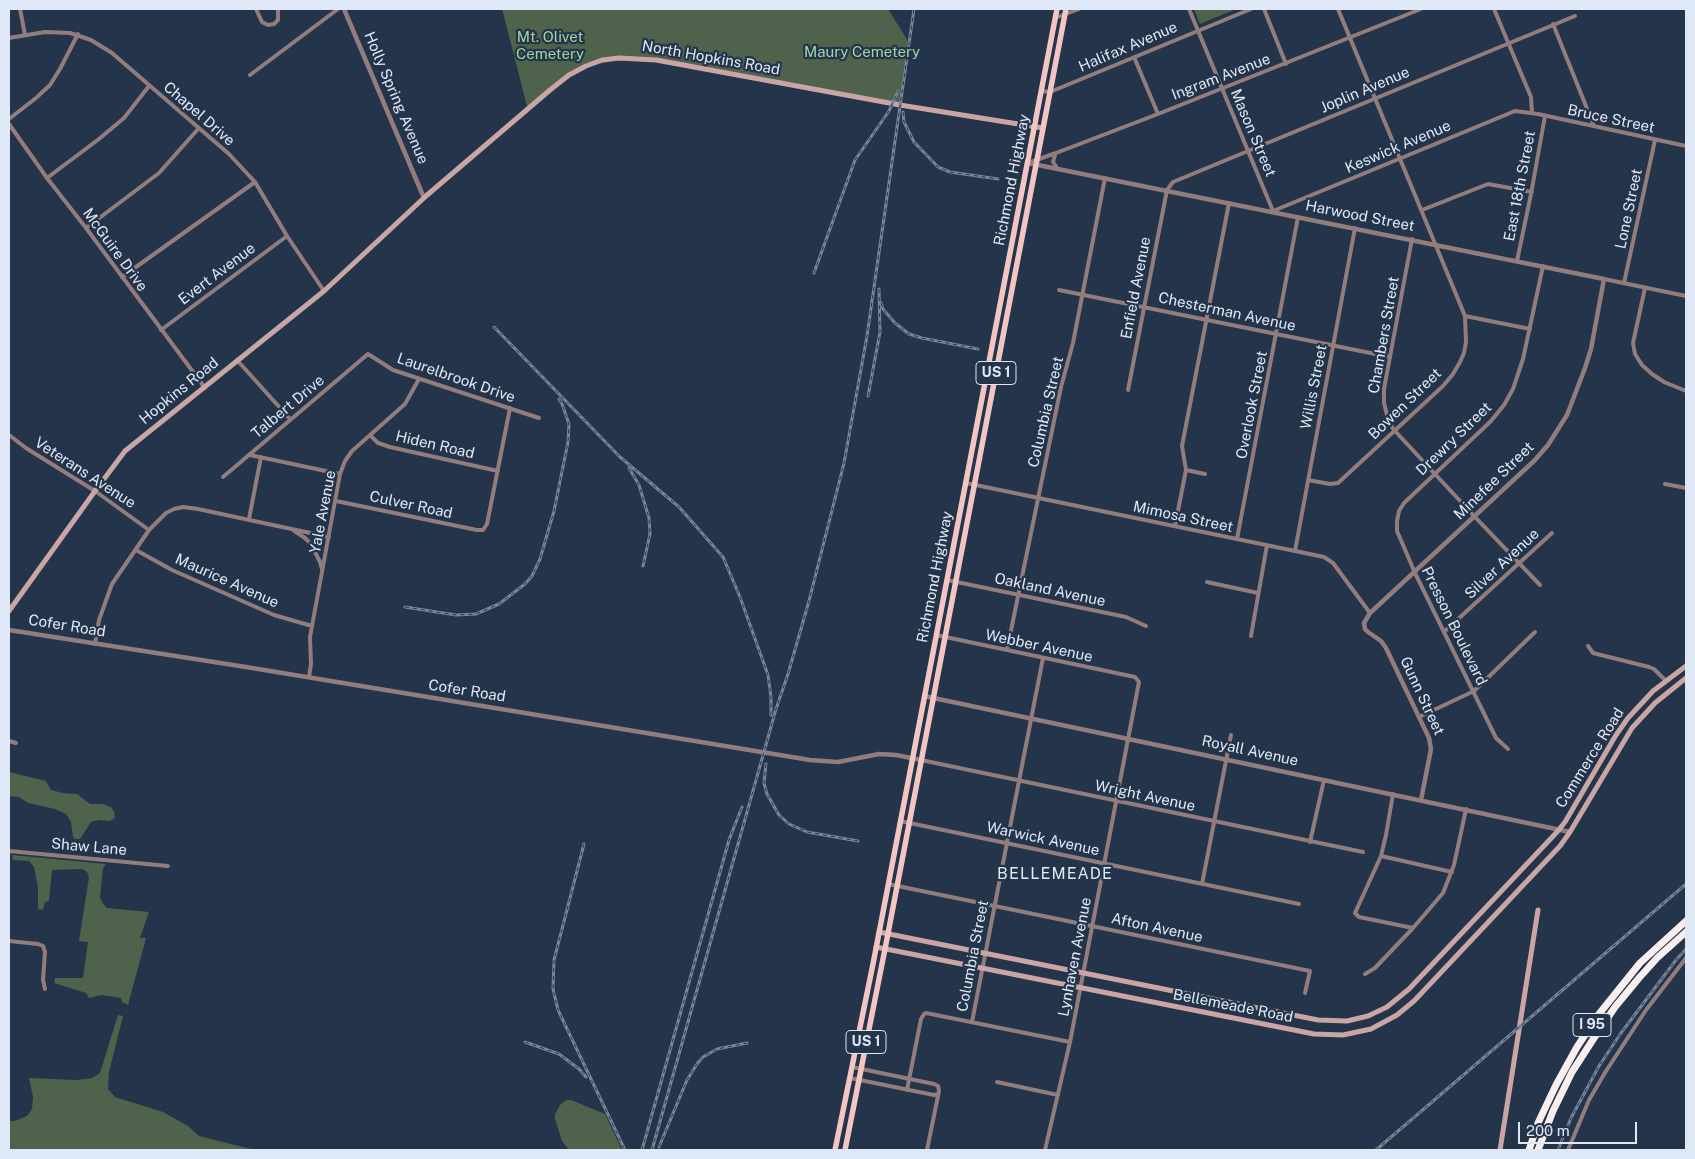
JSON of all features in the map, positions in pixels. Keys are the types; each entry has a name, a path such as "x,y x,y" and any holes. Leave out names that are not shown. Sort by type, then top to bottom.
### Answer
{"highway":[{"name":"I 95","path":"1529,1150 1538,1123 1556,1085 1577,1047 1599,1014 1640,963 1686,921"},
{"name":"I 95","path":"1538,1150 1572,1072 1615,1006 1657,958 1686,932"}],"main road":[{"name":"Richmond Highway","path":"836,1150 1057,9"},
{"name":"Richmond Highway","path":"845,1150 1065,12"},
{"name":"North Hopkins Road","path":"399,221 569,75 586,66 611,59 640,58 656,60 900,105 1043,128"},
{"name":"Hopkins Road","path":"9,610 94,491 126,451 324,291 399,221"},
{"name":"Commerce Road","path":"1522,870 1560,829 1624,724 1642,701 1686,666"},
{"name":"Commerce Road","path":"1529,879 1560,846 1570,832 1632,728 1655,703 1686,678"},
{"name":"Bellemeade Road","path":"879,932 1311,1018 1333,1021 1354,1020 1381,1010 1404,994 1522,870"},
{"name":"Bellemeade Road","path":"876,947 1314,1034 1335,1036 1357,1033 1386,1022 1408,1006 1529,879"},
{"path":"1500,1150 1538,910"}],"street":[{"path":"20,9 25,35"},
{"path":"256,9 262,22 268,25 274,24 278,20 278,9"},
{"path":"250,75 338,9"},
{"name":"Holly Spring Avenue","path":"344,9 424,198"},
{"path":"1055,18 1065,12 1079,9"},
{"name":"Mason Street","path":"1189,9 1274,211"},
{"name":"Halifax Avenue","path":"1042,91 1050,92 1250,9"},
{"path":"1264,9 1286,64"},
{"name":"Bowen Street","path":"1308,480 1330,484 1338,483 1443,386 1456,369 1465,348 1465,316 1338,9"},
{"name":"Ingram Avenue","path":"1037,162 1286,64 1414,10 1421,9"},
{"name":"East 18th Street","path":"1494,9 1531,97 1532,113"},
{"name":"Joplin Avenue","path":"1167,190 1173,182 1575,16"},
{"path":"1553,24 1594,126"},
{"name":"Chapel Drive","path":"9,38 54,32 78,34 105,49 229,154 254,182 324,291"},
{"path":"9,119 50,85 78,34"},
{"path":"1134,57 1158,114"},
{"path":"47,178 124,118 149,86"},
{"name":"Keswick Avenue","path":"1274,211 1515,111 1532,113"},
{"name":"Bruce Street","path":"1532,113 1686,146"},
{"name":"East 18th Street","path":"1517,261 1532,192 1545,116"},
{"name":"McGuire Drive","path":"9,124 47,178 205,388"},
{"path":"86,228 159,173 199,128"},
{"name":"Lone Street","path":"1624,283 1655,140"},
{"path":"1056,153 1052,160 1057,168"},
{"name":"Harwood Street","path":"1028,162 1037,162 1105,178 1686,295"},
{"name":"Columbia Street","path":"1007,650 1061,387 1073,343 1105,178"},
{"path":"122,277 254,182"},
{"path":"1422,210 1488,184 1532,192"},
{"name":"Enfield Avenue","path":"1128,390 1167,190"},
{"path":"1175,526 1186,470 1182,446 1229,203"},
{"name":"Overlook Street","path":"1236,539 1277,334 1298,217"},
{"name":"Willis Street","path":"1295,551 1355,228"},
{"name":"Evert Avenue","path":"161,330 287,236"},
{"name":"Chambers Street","path":"1412,240 1384,396 1388,421 1395,431 1540,585"},
{"name":"Drewry Street","path":"1401,506 1485,427 1504,405 1519,374 1543,266"},
{"name":"Minefee Street","path":"1370,613 1475,517 1534,461 1548,445 1567,415 1588,358 1604,279"},
{"path":"1645,288 1633,343 1635,354 1642,365 1652,374 1664,382 1686,391"},
{"name":"Chesterman Avenue","path":"1060,290 1390,357"},
{"path":"1465,316 1530,329"},
{"name":"Laurelbrook Drive","path":"368,354 393,370 539,418"},
{"name":"Talbert Drive","path":"223,477 368,354"},
{"path":"237,360 290,419"},
{"name":"Yale Avenue","path":"309,677 311,664 310,637 340,474 345,461 352,451 405,404 419,379"},
{"path":"498,471 510,408"},
{"name":"Veterans Avenue","path":"9,435 149,530"},
{"name":"Hiden Road","path":"370,435 378,443 390,448 498,471"},
{"path":"250,454 340,474"},
{"path":"249,519 261,457"},
{"path":"1186,470 1205,474"},
{"name":"Culver Road","path":"336,501 483,530 487,524 498,471"},
{"name":"Mimosa Street","path":"966,484 1320,556 1330,560 1370,613"},
{"path":"1664,484 1686,488"},
{"name":"Presson Boulevard","path":"1401,506 1397,520 1397,531 1415,573 1496,738 1508,749"},
{"path":"95,644 99,620 112,584 149,530 166,513 174,509 184,507 329,537"},
{"path":"291,528 311,544 320,562 322,572"},
{"name":"Silver Avenue","path":"1445,632 1552,533"},
{"path":"1250,636 1267,545"},
{"name":"Maurice Avenue","path":"136,550 172,570 266,611 312,626"},
{"name":"Oakland Avenue","path":"947,580 1126,617 1146,626"},
{"path":"1207,582 1258,593"},
{"name":"Gunn Street","path":"1370,613 1364,623 1365,629 1386,648 1429,738 1431,749 1421,800"},
{"name":"Cofer Road","path":"9,630 821,761 838,762 879,754 921,760"},
{"path":"1419,717 1474,691 1535,632"},
{"name":"Webber Avenue","path":"936,636 1138,679"},
{"path":"1588,646 1593,652 1654,669 1666,681"},
{"name":"Columbia Street","path":"972,1022 1042,658"},
{"name":"Lynhaven Avenue","path":"1045,1150 1070,1042 1117,801 1139,683 1138,679"},
{"name":"Royall Avenue","path":"924,696 1570,832"},
{"path":"1202,884 1231,735"},
{"path":"9,741 16,743"},
{"name":"Wright Avenue","path":"921,760 1364,852"},
{"path":"1310,842 1324,780"},
{"path":"1393,794 1386,835 1380,856 1355,913 1359,917 1413,928"},
{"path":"1365,974 1375,968 1437,901 1452,872 1466,809"},
{"name":"Warwick Avenue","path":"900,821 1299,904"},
{"name":"Shaw Lane","path":"9,851 168,866"},
{"path":"1380,856 1452,872"},
{"name":"Afton Avenue","path":"888,884 1310,971 1305,993"},
{"path":"9,941 42,945 45,952 43,980 45,989"},
{"path":"1568,1150 1589,1100 1606,1071 1646,1010 1686,958"},
{"path":"906,1090 921,1019 924,1014 930,1013 1070,1042"},
{"path":"852,1068 936,1085 939,1089 928,1150"},
{"path":"850,1078 906,1090 938,1094"},
{"path":"997,1082 1058,1095"}],"green space":[{"name":"Maury Cemetery","path":"502,9 888,9 908,41 899,105 662,61 622,59 585,67 569,77 528,110"},
{"path":"1194,9 1236,9 1200,24"},
{"path":"9,772 46,781 51,790 77,794 90,804 102,804 111,807 115,818 110,821 99,820 91,822 80,839 75,839 71,822 66,814 55,809 28,803 19,797 9,796"},
{"path":"12,855 106,864 103,868 100,898 104,905 107,908 149,912 140,938 146,938 128,1005 122,1002 121,998 102,995 89,998 86,993 54,983 55,978 83,978 88,942 79,941 89,877 87,872 82,869 52,870 49,901 45,902 43,910 38,909 38,887 34,867 29,861 13,860"},
{"path":"118,1015 123,1016 109,1072 108,1089 115,1097 163,1112 188,1126 199,1136 255,1150 9,1150 9,1121 15,1121 27,1116 32,1109 33,1097 29,1078 77,1080 92,1078 100,1073"},
{"path":"566,1100 571,1100 605,1114 622,1150 569,1150 562,1141 555,1119 555,1114 560,1105"}],"railway":[{"path":"652,1150 776,709 809,601 844,463 867,336 914,9"},
{"path":"814,273 855,160 889,111 898,91"},
{"path":"903,112 904,122 914,142 938,167 950,172 998,179"},
{"path":"868,396 880,332 879,289"},
{"path":"881,303 883,309 895,323 909,334 978,349"},
{"path":"494,327 620,457 679,507 723,557 740,597 768,675 771,715"},
{"path":"405,607 456,615 476,614 499,604 525,584 532,576 540,559 554,511 568,442 569,424 559,399"},
{"path":"629,468 639,485 649,518 650,534 643,566"},
{"path":"766,764 764,783 767,794 779,815 789,824 807,832 858,841"},
{"path":"642,1150 729,840 742,807"},
{"path":"584,844 554,960 553,989 558,1010 625,1150"},
{"path":"1376,1150 1686,884"},
{"path":"1558,1150 1571,1118 1599,1066 1621,1033 1686,949"},
{"path":"525,1042 559,1054 579,1069 586,1077"},
{"path":"659,1147 687,1080 697,1064 703,1057 717,1049 747,1043"}],"district":[{"name":"BELLEMEADE","path":"1055,874"}],"park label":[{"name":"Mt. Olivet Cemetery","path":"550,46"}]}
